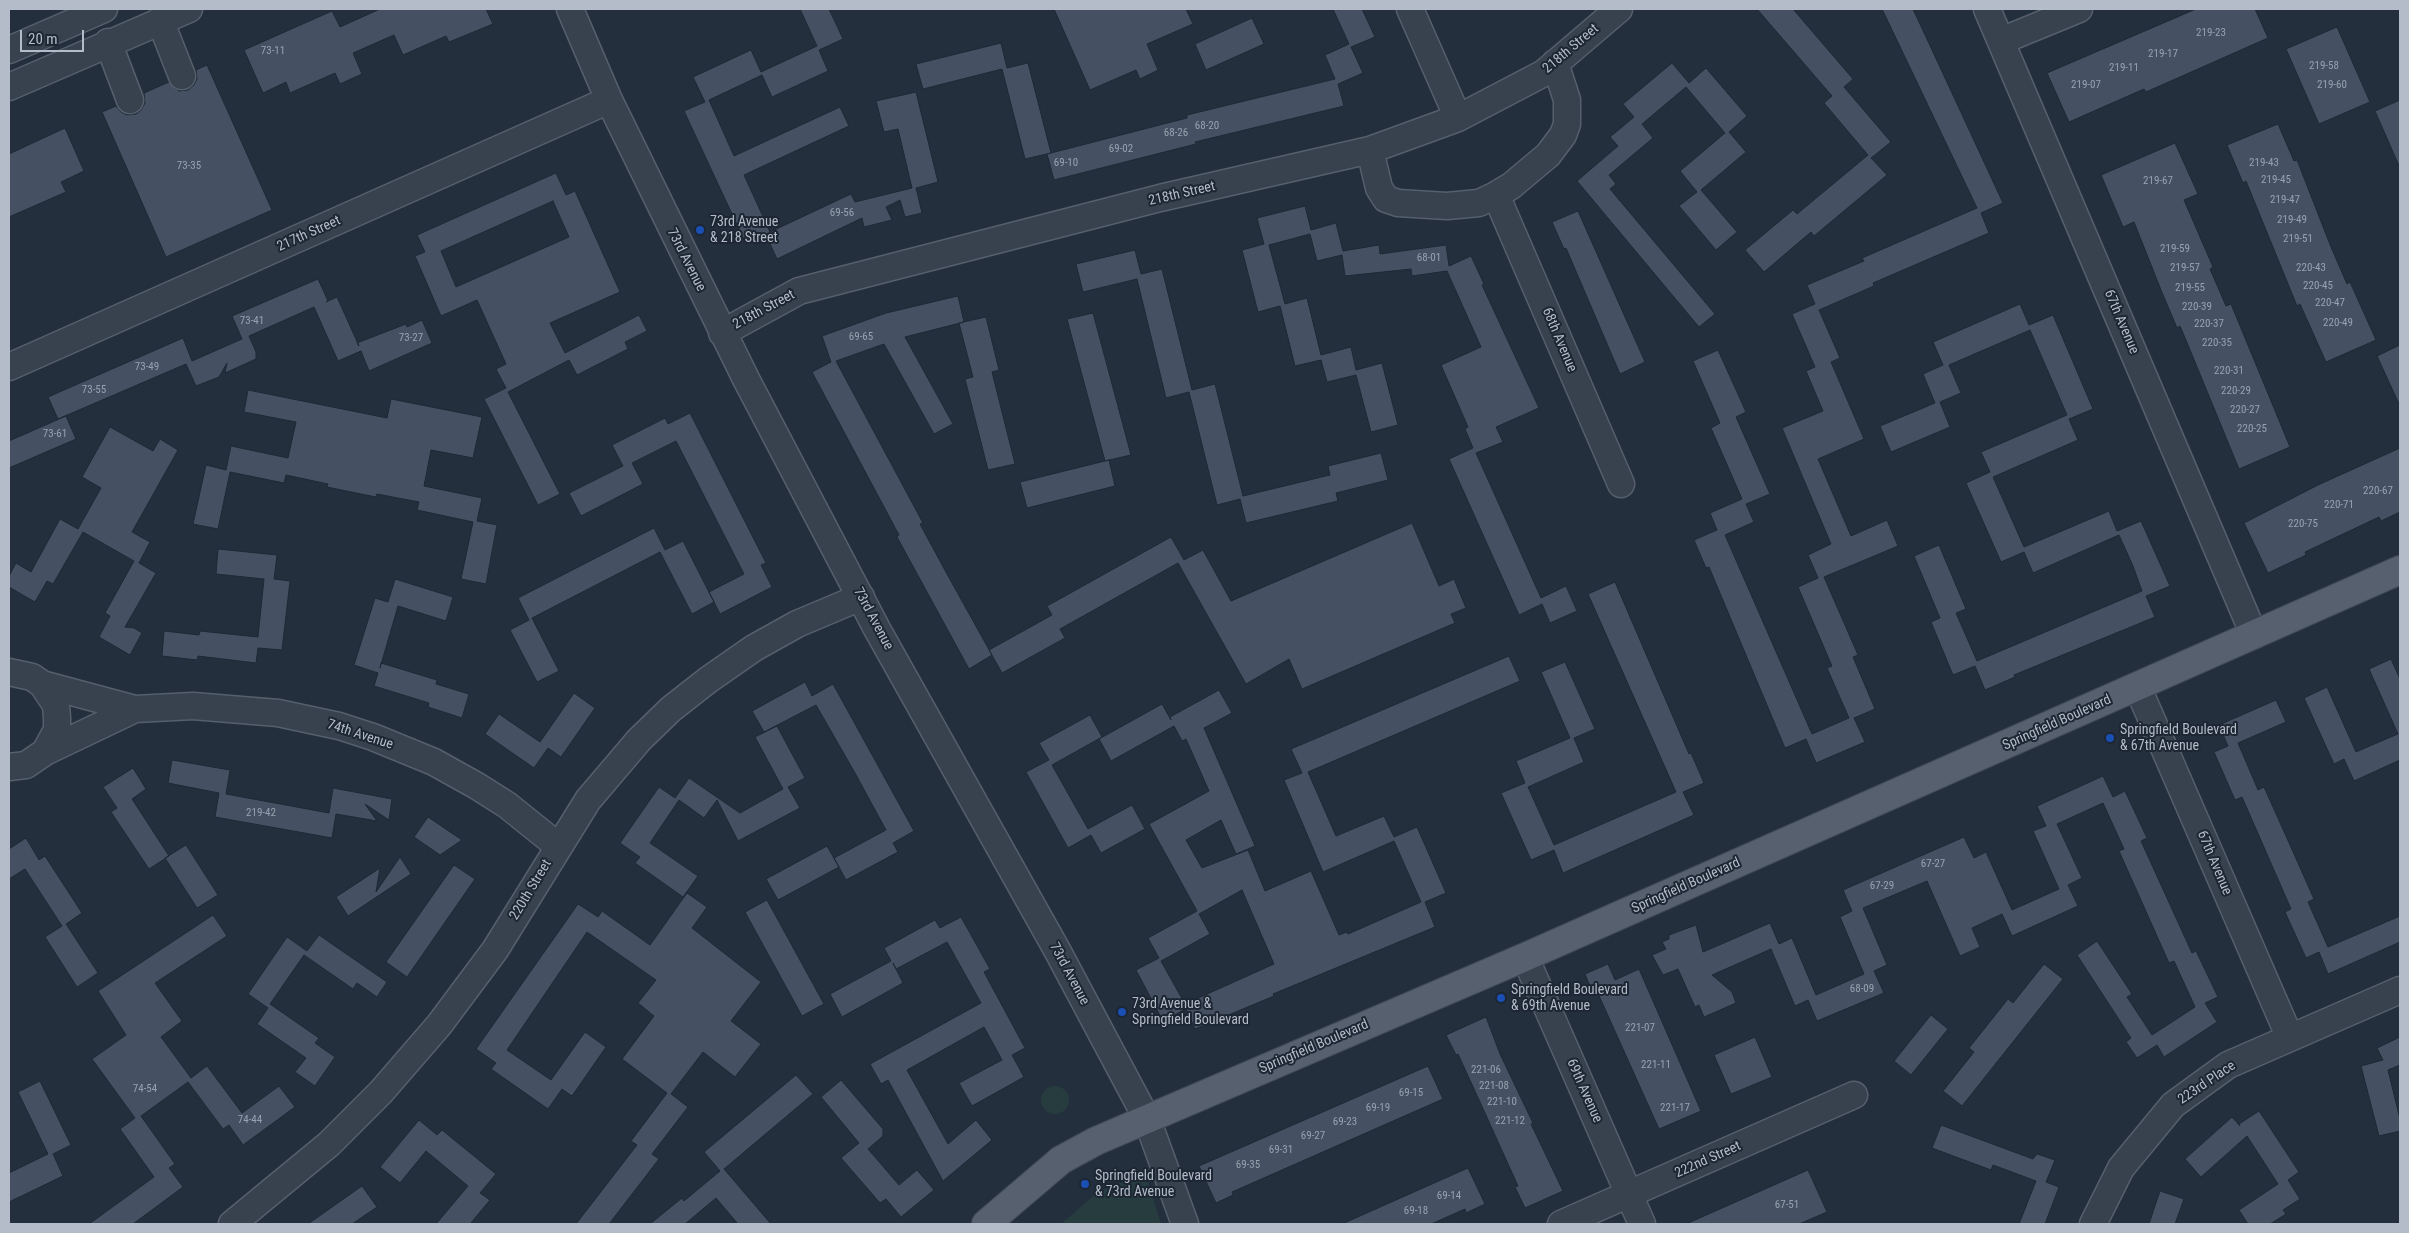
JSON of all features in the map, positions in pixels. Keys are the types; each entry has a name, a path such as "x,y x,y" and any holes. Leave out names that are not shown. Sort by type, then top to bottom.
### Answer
{"main road":[{"name":"Springfield Boulevard","path":"986,1224 1060,1160 1147,1119 1525,957 2138,688 2400,570"}],"street":[{"path":"9,50 104,9"},
{"path":"9,88 108,42 189,9"},
{"name":"73rd Avenue","path":"570,9 609,100 722,333 861,597 1057,950 1147,1119 1186,1224"},
{"path":"1410,9 1458,118"},
{"name":"218th Street","path":"722,333 799,291 1150,201 1370,150 1458,118 1544,73 1618,9"},
{"name":"67th Avenue","path":"1987,9 2254,635"},
{"path":"2001,41 2079,9"},
{"path":"160,20 182,76"},
{"path":"108,42 130,100"},
{"path":"1370,150 1379,188 1386,199 1398,203 1447,206 1479,203 1496,196 1512,186 1548,155 1563,135 1567,124 1567,100 1555,63"},
{"name":"217th Street","path":"9,367 609,100"},
{"name":"68th Avenue","path":"1496,196 1621,484"},
{"name":"220th Street","path":"232,1224 329,1144 381,1092 433,1032 495,950 558,846 601,785 639,740 678,704 708,680 754,648 797,624 861,597"},
{"path":"20,673 56,705 58,718 56,730 46,752"},
{"name":"74th Avenue","path":"20,673 135,709 193,706 278,713 339,726 373,737 434,762 478,786 507,805 558,846"},
{"name":"67th Avenue","path":"2138,688 2290,1038"},
{"name":"74th Avenue","path":"10,769 26,765 46,752 135,709"},
{"name":"69th Avenue","path":"1525,957 1642,1224"},
{"name":"223rd Place","path":"2093,1224 2121,1168 2174,1105 2228,1065 2400,990"},
{"name":"222nd Street","path":"1561,1224 1854,1095"}],"green space":[{"path":"1055,1086 1065,1090 1069,1100 1065,1110 1055,1114 1045,1110 1041,1100 1045,1090"},
{"path":"1145,1173 1161,1224 1061,1224 1098,1192"}],"building":[{"path":"380,9 486,9 493,24 449,42 446,36 403,55 394,35 353,53 362,74 340,84 335,73 290,93 286,82 263,93 244,50 332,11 340,27"},
{"path":"800,9 829,9 843,39 819,50 828,71 772,97 762,75 709,100 734,156 840,107 849,126 744,175 770,232 851,194 855,202 912,188 898,129 884,132 876,101 916,92 938,182 916,188 922,213 905,217 900,200 886,207 892,220 864,227 862,218 777,259 766,235 746,244 684,111 705,102 693,77 751,50 761,72 817,46"},
{"path":"1054,9 1186,9 1193,24 1147,44 1158,70 1140,79 1136,70 1090,90"},
{"path":"1333,9 1362,9 1375,37 1351,47 1363,73 1338,84 1344,106 1195,142 1196,144 1054,180 1047,154 1187,118 1187,115 1335,79 1325,55 1349,44"},
{"path":"1757,9 1793,9 1853,79 1844,87 1891,142 1871,158 1887,175 1814,236 1811,232 1764,272 1745,250 1793,210 1797,214 1868,155 1824,103 1832,96"},
{"path":"1882,9 1913,9 2003,203 1981,213 1989,233 1873,283 1874,286 1819,310 1840,358 1831,362 1864,439 1818,459 1851,536 1887,520 1898,546 1824,577 1858,655 1853,657 1875,709 1854,718 1865,742 1816,763 1806,739 1785,748 1709,567 1706,568 1694,540 1717,530 1710,513 1742,499 1711,428 1720,423 1693,361 1718,350 1746,412 1736,417 1770,494 1746,504 1754,522 1725,535 1812,734 1849,718 1827,668 1832,666 1798,587 1818,578 1808,555 1831,544 1782,428 1823,411 1806,371 1815,367 1792,314 1815,304 1807,285 1864,261 1862,258 1977,208"},
{"path":"2196,9 2255,9 2268,38 2146,92 2144,89 2069,122 2047,73"},
{"path":"1252,18 1264,44 1206,70 1195,44"},
{"path":"2337,27 2370,102 2319,124 2286,49"},
{"path":"1001,43 1007,68 1028,63 1051,153 1025,159 1002,69 923,89 916,64"},
{"path":"1672,63 1689,83 1706,68 1747,116 1729,132 1746,152 1701,190 1737,232 1716,250 1679,206 1697,192 1680,171 1725,133 1686,87 1642,124 1653,138 1609,175 1616,184 1610,189 1715,314 1699,327 1577,181 1618,146 1610,137 1634,117 1623,104"},
{"path":"207,65 272,210 166,257 102,112 116,106 127,115 136,114 145,103 144,93 169,82 179,91 188,90 197,79 196,70"},
{"path":"2400,100 2400,168 2375,111"},
{"path":"2278,124 2294,161 2297,160 2347,284 2350,282 2376,340 2326,362 2300,304 2297,306 2246,181 2243,183 2227,145"},
{"path":"65,128 84,171 61,182 66,192 9,217 9,154"},
{"path":"2175,143 2198,194 2184,200 2213,267 2210,269 2226,306 2231,304 2290,447 2239,469 2180,326 2177,328 2134,222 2123,227 2101,175"},
{"path":"556,173 566,195 575,191 620,292 550,323 565,353 639,315 647,331 625,342 628,349 577,375 569,360 508,392 560,494 538,505 484,399 506,388 496,369 506,364 477,300 441,316 415,256 425,252 417,235","holes":["553,201 569,237 456,287 441,251"]},
{"path":"1305,206 1311,230 1336,223 1343,251 1379,245 1380,254 1446,245 1449,266 1471,256 1484,284 1482,285 1539,408 1496,427 1503,442 1476,453 1541,598 1566,586 1577,611 1550,623 1542,604 1519,615 1449,459 1473,448 1465,429 1468,427 1441,365 1481,347 1447,271 1412,276 1411,269 1345,276 1342,255 1317,261 1310,234 1269,245 1285,304 1307,298 1321,355 1351,347 1356,370 1382,363 1398,425 1371,432 1356,375 1327,382 1321,360 1295,366 1280,306 1258,312 1242,250 1264,244 1257,218"},
{"path":"1578,211 1645,362 1620,374 1566,248 1564,249 1552,222"},
{"path":"1135,250 1141,274 1162,269 1192,390 1215,384 1243,496 1330,475 1328,466 1381,453 1388,480 1336,493 1338,501 1246,523 1240,499 1217,505 1189,392 1166,398 1137,279 1083,292 1076,264"},
{"path":"318,279 328,301 326,302 337,297 358,343 406,324 407,327 422,320 432,343 369,371 361,351 338,361 314,307 249,336 256,352 256,359 225,373 227,363 219,377 196,386 186,364 58,419 48,397 183,338 192,361 242,339 232,316"},
{"path":"958,296 964,322 905,337 953,424 934,434 884,344 836,361 923,523 920,524 992,655 969,669 897,537 899,535 812,372 831,362 822,336 886,313"},
{"path":"2020,304 2029,325 2053,315 2093,409 2069,419 2078,440 1993,477 2024,547 2109,511 2117,531 2141,521 2170,586 2146,596 2155,617 2014,675 2015,677 1985,690 1975,666 1953,675 1931,622 1940,618 1914,556 1939,545 1966,609 1956,613 1977,661 2142,591 2119,535 2033,573 2024,552 2001,562 1966,483 1990,472 1981,452 2067,415 2030,330 1949,365 1961,393 1940,402 1950,427 1891,452 1880,426 1935,403 1923,374 1943,365 1933,342"},
{"path":"1093,313 1131,455 1105,461 1067,319"},
{"path":"986,317 999,370 992,372 1015,464 988,470 965,379 973,377 959,323"},
{"path":"2400,345 2400,406 2377,356"},
{"path":"248,390 387,418 391,399 482,417 473,458 431,450 424,486 482,498 477,521 497,525 486,584 461,579 473,522 417,510 419,502 377,494 376,497 327,487 328,484 286,475 284,483 230,472 218,529 193,524 206,465 226,470 231,446 288,458 296,422 244,412"},
{"path":"690,413 766,563 761,565 772,587 720,614 709,592 744,574 676,441 632,463 643,484 581,516 569,493 623,466 612,445 665,418 668,424"},
{"path":"66,416 76,439 9,468 9,441"},
{"path":"110,427 153,451 160,439 178,450 132,532 150,542 139,563 156,573 125,627 134,628 142,633 130,655 99,637 110,616 105,613 134,561 83,532 53,584 47,581 35,602 9,587 9,576 16,563 31,572 60,519 78,529 101,488 82,477"},
{"path":"2400,448 2400,512 2381,521 2379,517 2305,552 2306,555 2268,573 2244,523 2318,485"},
{"path":"1109,460 1115,486 1027,508 1020,482"},
{"path":"1412,523 1439,586 1454,579 1466,608 1451,614 1455,623 1302,689 1289,659 1246,684 1178,563 1060,629 1065,638 1002,673 989,650 1052,615 1047,606 1171,537 1184,560 1203,550 1231,601"},
{"path":"654,528 665,550 683,541 714,602 692,614 660,552 532,618 559,671 537,682 510,630 529,620 518,598"},
{"path":"218,549 277,555 274,579 290,581 282,650 258,648 256,663 198,656 197,660 162,656 164,631 199,635 200,631 258,637 264,579 216,574"},
{"path":"395,579 453,597 446,621 398,606 381,663 437,680 436,684 469,694 462,718 428,707 429,703 374,686 378,673 354,665 375,598 388,602"},
{"path":"1615,582 1689,754 1691,753 1704,783 1683,792 1694,815 1563,873 1554,850 1531,860 1501,793 1525,783 1516,761 1570,738 1541,672 1565,662 1595,729 1574,738 1584,762 1528,787 1554,845 1676,792 1588,594"},
{"path":"1509,656 1520,681 1308,772 1336,836 1384,816 1394,837 1417,827 1446,893 1425,902 1435,927 1273,994 1274,996 1195,1029 1186,1009 1163,1021 1136,970 1159,958 1148,938 1197,911 1149,824 1209,791 1186,739 1182,741 1174,726 1111,761 1099,739 1162,704 1171,720 1170,717 1219,690 1232,713 1204,728 1255,846 1236,854 1221,820 1186,840 1202,868 1248,850 1265,891 1311,871 1339,935 1347,932 1348,934 1421,902 1394,841 1323,872 1284,780 1302,773 1291,749","holes":["1242,890 1274,964 1185,1004 1161,961 1210,934 1199,914"]},
{"path":"2391,659 2400,679 2400,760 2354,781 2344,759 2334,764 2304,698 2327,687 2356,752 2398,734 2369,669"},
{"path":"805,682 812,696 833,684 914,831 893,843 898,852 846,880 834,858 886,830 855,773 816,705 764,732 752,711"},
{"path":"574,693 595,708 561,757 548,748 534,768 485,734 499,714 540,742"},
{"path":"2276,700 2286,722 2238,743 2258,790 2264,787 2314,899 2308,902 2328,947 2400,916 2400,942 2328,974 2319,952 2306,958 2285,912 2291,909 2242,797 2235,800 2214,752 2228,746 2219,725"},
{"path":"1090,715 1102,737 1052,765 1088,829 1132,805 1145,829 1101,853 1091,835 1068,848 1026,772 1049,760 1039,743"},
{"path":"777,726 805,778 788,787 800,808 738,841 717,800 704,818 679,800 650,843 698,876 683,897 635,863 640,857 620,843 659,787 675,798 689,778 740,813 783,789 755,737"},
{"path":"172,760 230,770 226,794 329,813 333,788 392,799 389,820 365,804 377,821 336,814 332,838 215,817 219,793 168,783"},
{"path":"133,768 146,789 132,799 169,856 149,869 111,812 117,808 103,787"},
{"path":"2103,776 2113,797 2125,791 2147,838 2141,841 2192,953 2196,951 2218,997 2205,1003 2217,1022 2164,1057 2157,1045 2137,1058 2126,1042 2131,1038 2077,955 2097,941 2132,994 2127,997 2152,1035 2195,1007 2174,961 2169,963 2119,851 2124,849 2103,803 2057,824 2082,878 2068,885 2078,906 2012,936 2002,914 1972,928 1980,947 1960,956 1927,881 1863,908 1887,965 1874,971 1884,993 1817,1021 1808,1000 1795,1006 1771,949 1712,975 1732,992 1736,1003 1704,1017 1699,1005 1695,1007 1678,969 1663,975 1652,955 1666,949 1662,942 1669,939 1669,935 1696,925 1703,952 1770,923 1779,944 1792,938 1816,995 1864,974 1840,917 1852,911 1843,890 1964,837 1974,858 1986,852 2012,910 2059,889 2033,831 2046,826 2037,806"},
{"path":"428,817 462,840 440,855 414,837"},
{"path":"26,838 39,860 45,856 82,913 66,924 98,973 77,987 45,937 62,926 25,869 9,879 9,849"},
{"path":"186,845 218,895 197,908 165,858"},
{"path":"827,846 839,867 778,900 766,879"},
{"path":"400,857 411,874 348,916 336,897 380,868 376,892"},
{"path":"454,865 475,879 407,977 386,962"},
{"path":"687,893 707,907 692,928 761,982 731,1021 761,1044 735,1077 703,1052 671,1094 688,1107 652,1154 659,1159 609,1224 576,1224 637,1145 631,1141 667,1093 622,1059 654,1016 638,1003 656,980 587,932 507,1050 551,1080 585,1032 606,1047 572,1096 562,1089 548,1109 491,1069 496,1063 476,1049 578,904 598,917 602,911 650,945"},
{"path":"767,900 824,1004 802,1016 745,912"},
{"path":"213,915 227,936 155,983 182,1021 161,1037 191,1078 207,1066 242,1113 279,1086 295,1107 243,1145 229,1125 223,1129 188,1082 141,1116 175,1164 169,1168 183,1187 133,1224 89,1224 154,1177 120,1129 135,1118 92,1059 126,1035 98,991"},
{"path":"961,917 990,969 984,972 1025,1048 1012,1055 1024,1077 972,1106 959,1083 1002,1060 984,1027 907,1070 948,1144 976,1120 992,1140 943,1181 888,1080 881,1084 870,1064 981,1003 947,942 896,969 903,983 842,1017 830,994 891,961 884,948 935,920 940,928"},
{"path":"319,935 387,982 377,997 357,983 353,989 304,955 270,1004 319,1038 315,1043 335,1057 315,1086 295,1072 306,1058 257,1024 268,1008 248,994 287,937 307,951"},
{"path":"1608,964 1615,980 1639,969 1701,1111 1659,1129 1596,989 1592,991 1585,974"},
{"path":"2044,964 2063,979 1962,1106 1943,1091 1974,1052 1969,1048 2008,999 2013,1003"},
{"path":"1931,1015 1948,1029 1911,1075 1894,1061"},
{"path":"1486,1017 1500,1054 1563,1191 1525,1208 1515,1187 1518,1186 1480,1102 1458,1054 1456,1055 1446,1035"},
{"path":"1755,1037 1772,1077 1731,1094 1714,1055"},
{"path":"2400,1037 2400,1065 2388,1070 2400,1119 2400,1131 2379,1136 2361,1066 2383,1060 2377,1048"},
{"path":"1428,1066 1443,1099 1232,1192 1233,1195 1216,1203 1199,1166"},
{"path":"796,1075 813,1094 724,1169 771,1224 738,1224 716,1198 685,1224 650,1224 682,1198 684,1201 720,1171 704,1152"},
{"path":"841,1080 883,1129 883,1136 868,1149 899,1185 917,1170 934,1190 901,1217 886,1199 880,1203 841,1158 859,1143 821,1097"},
{"path":"40,1081 71,1145 53,1154 63,1176 9,1202 9,1173 48,1154 18,1092"},
{"path":"2259,1111 2299,1172 2288,1180 2300,1199 2283,1210 2286,1214 2270,1224 2248,1224 2239,1210 2278,1184 2247,1136 2201,1177 2185,1159 2232,1117 2240,1126 2239,1124"},
{"path":"419,1120 437,1135 442,1130 496,1174 480,1193 490,1200 470,1224 436,1224 468,1186 426,1151 400,1183 380,1167"},
{"path":"1941,1125 2033,1159 2037,1154 2055,1160 2046,1182 2059,1187 2045,1224 2019,1224 2036,1181 1993,1165 1991,1170 1932,1148"},
{"path":"1468,1168 1485,1204 1466,1213 1465,1209 1431,1224 1342,1224"},
{"path":"1808,1170 1827,1212 1799,1224 1686,1224"},
{"path":"362,1186 377,1207 352,1224 308,1224"},
{"path":"2160,1191 2184,1199 2175,1224 2149,1224"}],"place":[{"name":"73rd Avenue & 218 Street","path":"700,230"},
{"name":"Springfield Boulevard & 67th Avenue","path":"2110,738"},
{"name":"Springfield Boulevard & 69th Avenue","path":"1501,998"},
{"name":"73rd Avenue & Springfield Boulevard","path":"1122,1012"},
{"name":"Springfield Boulevard & 73rd Avenue","path":"1085,1184"}]}
